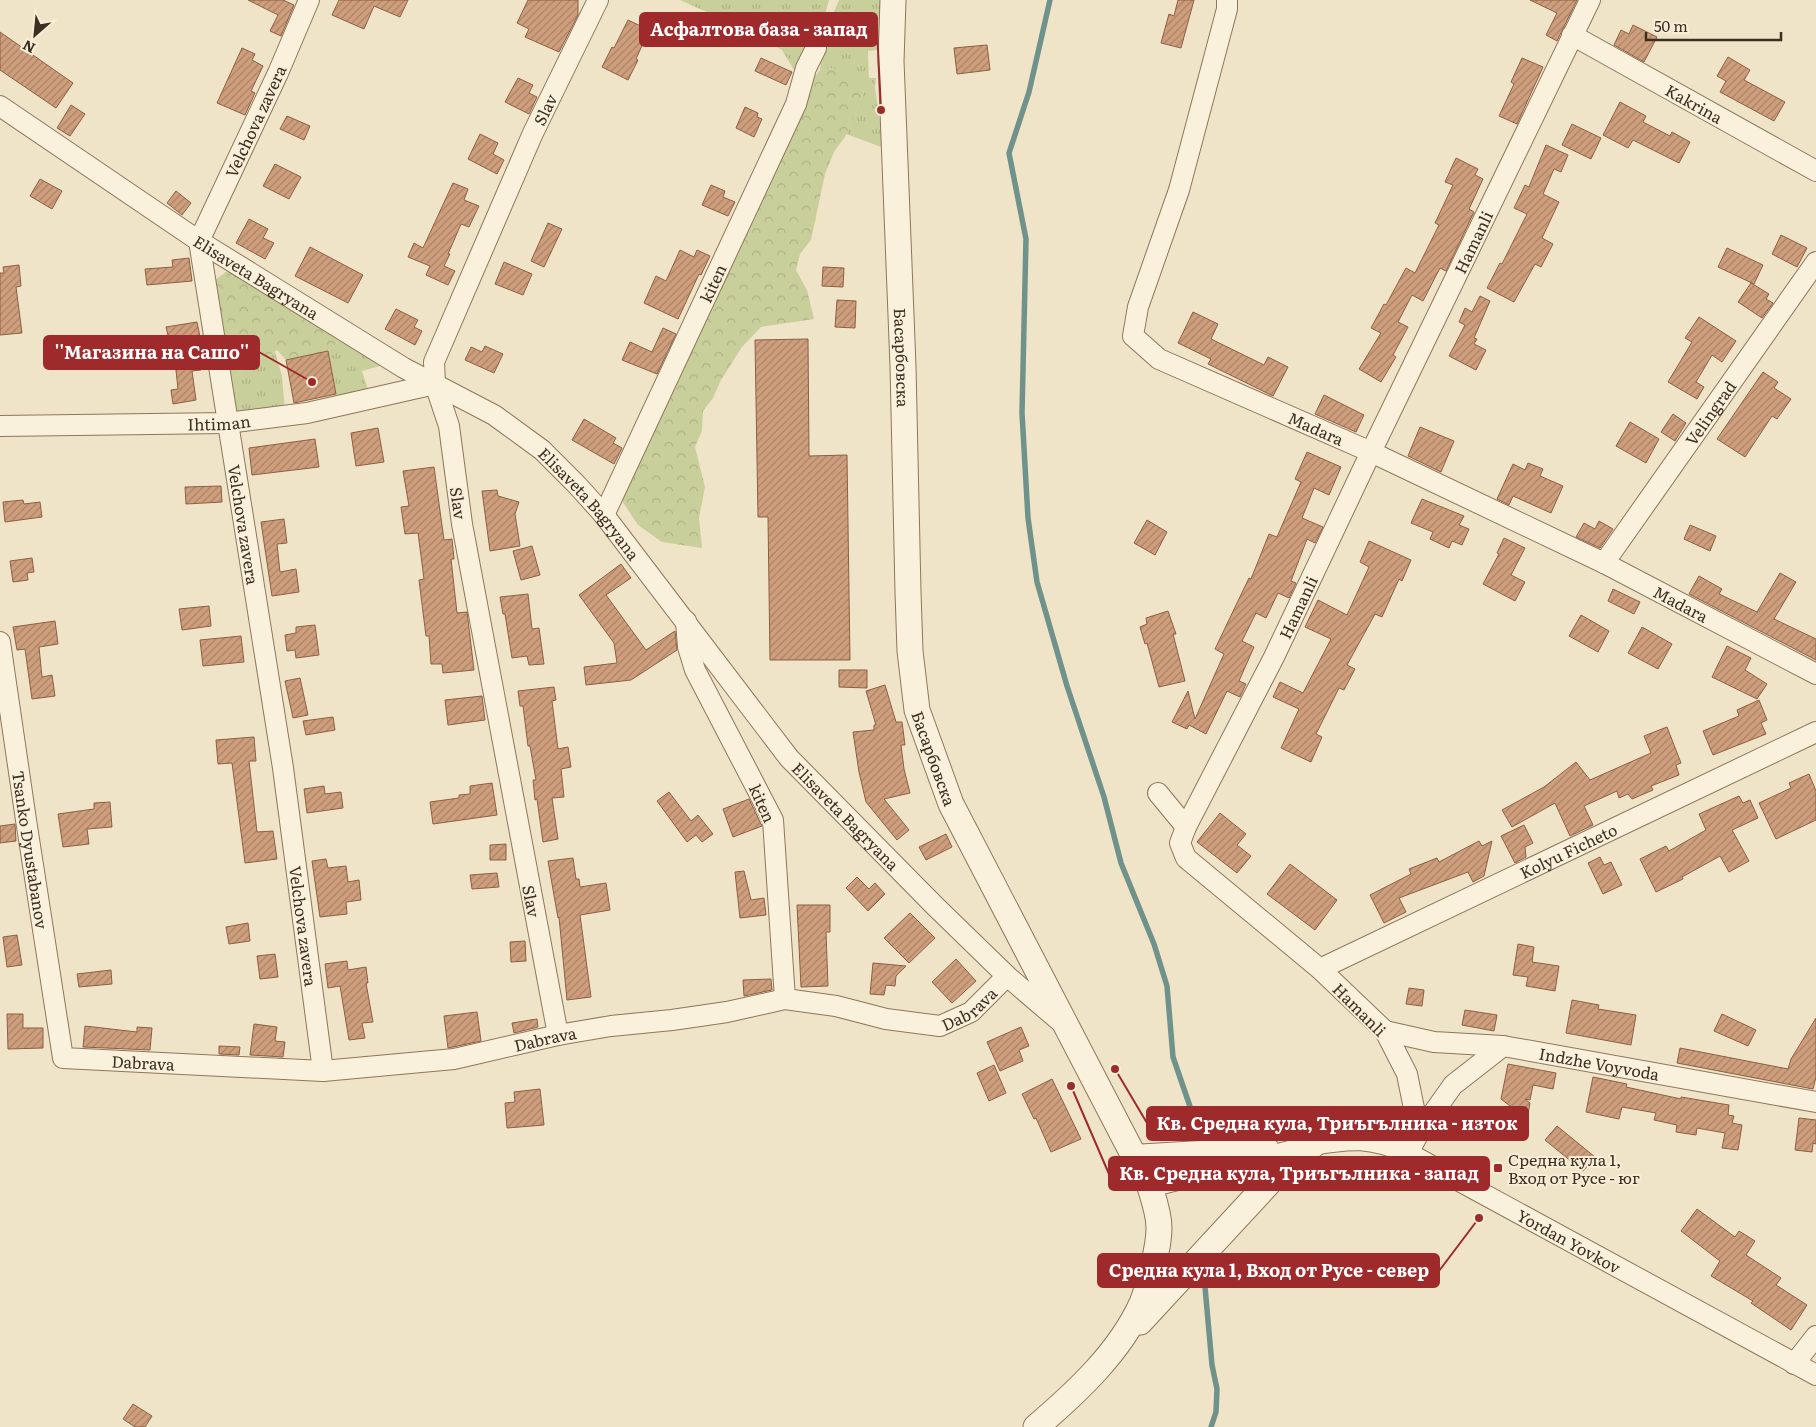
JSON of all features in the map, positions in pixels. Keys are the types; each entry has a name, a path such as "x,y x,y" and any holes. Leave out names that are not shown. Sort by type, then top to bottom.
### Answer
{"street":[{"name":"Velchova zavera","path":"309,0 278,73 199,241 283,768 323,1071"},
{"name":"Slav","path":"558,1035 462,524 449,426 434,384 434,362 533,133 598,0"},
{"name":"Басарбовска","path":"892,0 891,61 903,366 910,651 917,710 951,804 1150,1187 1159,1228 1146,1292 1136,1314 1106,1359 1065,1402 1036,1427"},
{"name":"Madara","path":"1227,0 1227,9 1179,190 1138,307 1132,336 1159,359 1371,452 1604,563 1816,674"},
{"name":"Hamanli","path":"1419,1133 1407,1074 1385,1032 1320,969 1186,858 1180,843 1186,827 1274,656 1590,0"},
{"name":"Kakrina","path":"1572,35 1816,171"},
{"name":"kiten","path":"604,515 796,104 806,68 816,48"},
{"name":"Elisaveta Bagryana","path":"0,106 199,241 404,368 494,416 542,450 604,515 789,758 1007,976 1068,1028"},
{"name":"Velingrad","path":"1604,563 1816,262"},
{"name":"Ihtiman","path":"0,426 227,423 307,413 434,384"},
{"name":"kiten","path":"686,621 688,647 696,670 773,820 785,999"},
{"name":"Tsanko Dyustabanov","path":"0,642 63,1058"},
{"name":"Kolyu Ficheto","path":"1320,969 1816,732"},
{"path":"1158,794 1186,827"},
{"name":"Dabrava","path":"63,1058 323,1071 454,1059 558,1035 611,1026 718,1013 785,999 836,1006 886,1019 940,1026 972,1012 1007,976"},
{"name":"Indzhe Voyvoda","path":"1385,1032 1434,1042 1503,1046 1816,1102"},
{"path":"1408,1153 1419,1133 1453,1085 1503,1046"},
{"name":"Yordan Yovkov","path":"1313,1145 1335,1141 1377,1141 1408,1153 1816,1376"},
{"path":"1133,1154 1313,1145"},
{"path":"1150,1187 1313,1145"},
{"path":"1106,1359 1275,1176 1313,1145"},
{"path":"1794,1364 1816,1336"}],"green space":[{"path":"680,0 829,0 816,48 803,85 782,50 742,28"},
{"path":"839,0 880,0 881,36 877,50 868,51 869,78 876,78 875,88 884,148 846,134 864,92 833,68 820,70 825,33"},
{"path":"833,68 846,76 864,92 845,137 834,152 825,174 811,240 800,254 796,270 807,290 814,319 761,327 742,347 721,380 713,398 703,411 702,431 695,447 705,487 699,518 702,548 662,542 638,525 614,489 802,93 820,70"},
{"path":"227,271 343,338 328,351 286,360 277,350 268,357 258,358 229,381 215,280"},
{"path":"343,338 387,364 362,371 370,396 338,404 328,351"},
{"path":"275,352 282,376 285,412 236,419 229,381 258,358 268,357"}],"building":[{"path":"248,0 283,0 294,5 281,36 270,31 278,15"},
{"path":"339,0 408,0 400,17 374,6 364,29 332,15"},
{"path":"528,0 578,0 578,15 559,52 525,37 529,29 517,23"},
{"path":"1178,0 1194,0 1181,48 1161,43 1169,14 1174,16"},
{"path":"1530,0 1577,0 1557,41 1546,35 1557,13"},
{"path":"628,20 649,30 628,80 602,67"},
{"path":"1633,25 1657,37 1644,62 1614,45 1621,30 1629,34"},
{"path":"0,32 73,83 56,108 0,70"},
{"path":"987,45 990,70 957,74 954,48"},
{"path":"242,48 255,54 252,60 263,66 251,91 255,93 245,115 217,103"},
{"path":"1728,57 1750,70 1744,80 1785,102 1774,121 1720,92 1726,81 1717,76"},
{"path":"761,58 792,72 786,85 755,71"},
{"path":"1522,58 1543,67 1517,124 1499,116 1514,84 1511,82"},
{"path":"518,78 533,85 529,93 537,97 529,114 505,102"},
{"path":"1620,102 1646,116 1643,122 1670,136 1672,132 1690,142 1679,163 1633,140 1628,148 1603,135"},
{"path":"71,105 85,114 70,136 57,128"},
{"path":"745,107 758,113 757,117 762,119 754,137 736,128"},
{"path":"287,116 310,126 304,140 280,129"},
{"path":"1572,124 1601,138 1591,159 1562,145"},
{"path":"480,134 498,143 493,154 504,160 497,174 468,159"},
{"path":"1546,145 1568,155 1561,172 1554,169 1543,194 1559,202 1542,238 1553,244 1541,267 1535,264 1514,302 1487,288 1500,263 1502,264 1527,214 1514,208 1525,185 1529,187"},
{"path":"1456,158 1478,169 1475,175 1483,179 1469,209 1474,212 1446,271 1440,268 1423,301 1412,295 1398,322 1408,327 1393,355 1396,357 1381,382 1359,369 1381,333 1371,328 1406,268 1415,273 1439,225 1435,223 1453,185 1445,182"},
{"path":"275,164 301,177 289,199 263,186"},
{"path":"40,179 62,191 52,209 30,196"},
{"path":"453,183 468,189 464,200 479,206 469,227 461,224 448,254 450,254 444,266 455,271 448,285 426,275 430,266 408,257 414,243 423,248"},
{"path":"711,185 725,191 723,197 735,202 728,216 702,205"},
{"path":"176,191 191,203 182,215 167,203"},
{"path":"249,219 268,229 263,238 274,243 265,259 236,243"},
{"path":"548,223 562,229 544,267 531,261"},
{"path":"1781,235 1807,248 1797,267 1772,254"},
{"path":"310,247 363,275 348,303 295,276"},
{"path":"1727,248 1763,265 1754,284 1718,267"},
{"path":"680,250 694,257 697,250 710,256 701,275 699,274 678,319 644,303 656,276 666,281"},
{"path":"189,258 192,281 147,285 145,269 173,267 172,260"},
{"path":"504,262 532,274 523,295 495,284"},
{"path":"19,265 21,286 16,287 22,333 0,335 0,273 4,273 3,267"},
{"path":"823,267 844,268 843,287 822,286"},
{"path":"1751,283 1769,294 1766,299 1773,303 1762,318 1738,302"},
{"path":"1480,296 1490,301 1474,338 1477,339 1474,344 1486,350 1476,370 1449,356 1465,325 1459,322 1465,308 1472,312"},
{"path":"837,300 856,301 855,328 835,327"},
{"path":"396,309 418,320 414,327 422,331 415,345 385,329"},
{"path":"1193,312 1218,324 1211,339 1264,365 1268,357 1288,367 1273,396 1208,364 1211,359 1178,343"},
{"path":"1699,317 1736,341 1722,362 1712,355 1696,382 1704,387 1697,399 1668,382 1692,342 1685,338"},
{"path":"197,322 200,337 198,337 201,370 192,371 196,400 173,404 171,390 178,389 173,342 170,343 166,327"},
{"path":"663,328 676,334 657,374 622,360 630,342 652,352"},
{"path":"808,339 809,456 847,455 850,660 770,660 768,517 758,517 755,340"},
{"path":"485,346 503,354 494,373 465,360 471,347 482,352"},
{"path":"328,351 336,394 294,403 286,360"},
{"path":"1763,372 1778,382 1774,388 1791,399 1777,419 1772,416 1745,457 1717,439"},
{"path":"1324,395 1364,415 1356,432 1315,414"},
{"path":"1673,414 1686,423 1675,441 1661,432"},
{"path":"584,419 616,438 613,443 622,448 614,464 572,440"},
{"path":"1630,422 1659,439 1646,463 1616,446"},
{"path":"1420,427 1454,441 1441,472 1408,456"},
{"path":"378,428 384,462 356,466 351,433"},
{"path":"315,439 319,467 252,475 249,448"},
{"path":"1307,452 1341,467 1329,495 1314,488 1302,518 1323,527 1315,543 1307,539 1291,581 1296,583 1289,598 1278,593 1266,618 1256,613 1242,641 1254,647 1239,681 1246,684 1240,697 1227,691 1206,734 1189,725 1187,729 1172,722 1188,691 1195,719 1224,654 1215,649 1249,578 1251,579 1269,534 1277,537 1301,482 1295,479"},
{"path":"1528,463 1543,469 1540,476 1563,486 1551,513 1513,496 1509,505 1497,499 1513,464 1525,470"},
{"path":"434,467 444,540 452,539 454,559 451,559 457,613 467,612 474,670 443,673 442,664 431,664 429,636 426,636 419,580 424,579 418,533 405,534 401,507 409,506 403,471"},
{"path":"221,486 222,502 186,504 185,487"},
{"path":"497,490 498,496 519,502 515,514 520,546 490,551 482,491"},
{"path":"1422,499 1464,516 1459,525 1469,529 1462,545 1452,541 1449,548 1430,539 1433,532 1411,523"},
{"path":"23,500 24,504 40,502 42,517 5,522 3,502"},
{"path":"284,519 287,543 277,544 280,572 296,569 299,592 272,596 261,522"},
{"path":"1147,520 1167,532 1155,555 1134,543"},
{"path":"1599,521 1613,529 1600,548 1576,537 1584,523 1595,529"},
{"path":"1690,525 1716,536 1710,551 1684,539"},
{"path":"1504,538 1525,548 1511,575 1525,582 1515,601 1483,584 1499,554 1497,553"},
{"path":"1369,541 1411,560 1402,581 1399,579 1382,617 1375,614 1347,665 1355,669 1344,690 1339,688 1316,734 1322,737 1311,762 1281,748 1299,709 1273,697 1280,682 1303,693 1331,639 1305,627 1318,600 1347,615 1369,567 1360,562"},
{"path":"532,546 540,575 521,580 513,551"},
{"path":"32,558 34,572 27,573 28,580 13,582 10,561"},
{"path":"621,564 631,578 606,595 646,650 675,631 677,650 631,680 586,685 584,667 617,663 614,643 579,595"},
{"path":"1780,573 1796,582 1774,619 1816,639 1816,660 1689,594 1699,576 1722,589 1719,594 1757,612"},
{"path":"1613,589 1640,602 1634,614 1608,601"},
{"path":"528,594 532,629 539,628 544,664 529,665 527,656 512,658 505,614 503,614 500,597"},
{"path":"209,606 211,626 182,630 179,609"},
{"path":"1168,611 1176,634 1173,634 1185,681 1159,687 1147,643 1145,644 1140,627 1147,624 1146,618"},
{"path":"1581,615 1609,631 1598,652 1569,636"},
{"path":"55,621 58,644 39,647 42,677 52,675 55,696 32,699 25,649 17,650 13,627"},
{"path":"315,625 319,655 296,658 295,650 287,651 285,635 296,633 296,627"},
{"path":"1642,627 1672,644 1658,669 1628,653"},
{"path":"241,636 244,662 203,666 200,640"},
{"path":"1727,646 1751,658 1745,670 1767,684 1757,699 1712,677"},
{"path":"839,670 867,670 867,688 839,687"},
{"path":"300,678 308,715 293,718 285,681"},
{"path":"885,685 896,722 902,722 905,745 901,745 910,793 884,799 909,830 897,840 866,802 853,732 874,730 874,725 876,725 866,691"},
{"path":"554,687 556,700 552,701 558,749 568,747 571,767 561,769 564,797 552,798 558,839 543,842 537,799 535,800 533,780 536,780 530,746 528,746 523,706 520,706 518,691"},
{"path":"482,696 485,720 448,725 445,700"},
{"path":"1759,700 1767,720 1761,723 1766,734 1713,755 1703,731 1739,716 1737,710"},
{"path":"333,717 335,730 306,735 303,721"},
{"path":"1667,727 1681,763 1676,765 1679,775 1651,786 1653,790 1632,799 1628,794 1619,798 1617,791 1584,806 1593,825 1570,836 1555,803 1512,827 1502,810 1544,787 1576,762 1590,780 1651,753 1644,736"},
{"path":"254,737 256,761 249,761 257,832 273,831 277,859 245,863 232,763 218,764 216,740"},
{"path":"1809,774 1816,791 1816,820 1776,839 1759,803 1791,788 1789,783"},
{"path":"492,783 497,815 433,824 430,802 459,798 459,795 470,794 470,786"},
{"path":"324,786 325,794 341,792 343,808 307,813 304,789"},
{"path":"669,792 691,821 698,815 713,834 702,842 696,835 687,842 657,801"},
{"path":"1739,796 1743,803 1750,800 1758,818 1732,830 1749,861 1729,872 1720,856 1682,877 1683,879 1656,892 1640,859 1666,846 1669,851 1706,830 1699,814"},
{"path":"749,799 762,826 733,837 723,809"},
{"path":"110,802 112,827 87,829 89,844 63,847 58,814 94,809 94,803"},
{"path":"1220,813 1246,834 1237,845 1251,856 1237,873 1197,842"},
{"path":"15,824 16,841 0,843 0,826"},
{"path":"1524,825 1533,843 1525,847 1526,857 1515,863 1501,836"},
{"path":"946,834 952,847 926,860 919,847"},
{"path":"1479,841 1482,846 1492,841 1484,876 1473,882 1468,872 1399,898 1406,912 1384,923 1370,895 1411,874 1409,869 1437,858 1439,862"},
{"path":"506,844 506,860 490,860 490,845"},
{"path":"1600,857 1604,865 1611,862 1622,885 1603,894 1588,863"},
{"path":"573,858 576,879 579,879 580,887 606,883 610,910 580,915 591,997 567,1000 559,917 548,861"},
{"path":"326,859 328,868 346,866 348,882 359,880 361,900 346,902 347,914 320,917 312,861"},
{"path":"1290,864 1337,900 1315,930 1267,894"},
{"path":"744,871 751,900 764,898 766,915 740,918 735,872"},
{"path":"497,873 499,887 472,889 470,875"},
{"path":"857,877 869,889 875,883 885,894 868,911 846,888"},
{"path":"797,905 830,905 830,932 826,932 828,986 801,987"},
{"path":"910,913 935,938 909,963 884,938"},
{"path":"248,923 250,941 229,944 226,927"},
{"path":"17,935 22,965 7,967 3,937"},
{"path":"525,941 526,961 511,962 510,942"},
{"path":"1518,944 1534,947 1532,962 1559,966 1555,991 1526,986 1528,977 1513,975"},
{"path":"275,954 278,977 260,979 257,956"},
{"path":"956,959 976,981 952,1003 932,982"},
{"path":"347,961 348,970 366,967 368,983 366,983 373,1022 362,1023 365,1038 349,1040 340,986 328,988 325,964"},
{"path":"873,963 906,966 896,976 895,986 886,985 884,995 870,994"},
{"path":"111,970 112,984 79,987 77,974"},
{"path":"771,979 772,990 744,996 743,980"},
{"path":"1409,988 1424,990 1422,1006 1406,1004"},
{"path":"1572,1000 1599,1005 1598,1009 1636,1015 1631,1045 1566,1033"},
{"path":"1465,1010 1497,1015 1494,1031 1462,1025"},
{"path":"477,1012 481,1041 448,1048 444,1016"},
{"path":"7,1014 23,1014 23,1028 43,1028 43,1048 8,1049"},
{"path":"1722,1014 1756,1030 1748,1046 1714,1031"},
{"path":"1816,1018 1816,1077 1813,1089 1677,1063 1680,1048 1788,1069 1791,1059"},
{"path":"537,1019 538,1027 514,1033 512,1023"},
{"path":"254,1024 277,1027 275,1041 285,1042 283,1057 250,1055"},
{"path":"85,1026 137,1032 137,1027 152,1028 150,1050 83,1047"},
{"path":"1021,1027 1029,1046 1019,1050 1023,1061 1000,1071 987,1042"},
{"path":"219,1046 240,1047 239,1055 219,1054"},
{"path":"1508,1064 1556,1073 1553,1089 1533,1085 1530,1100 1525,1099 1530,1103 1527,1119 1501,1099"},
{"path":"994,1065 1006,1093 989,1101 977,1073"},
{"path":"1593,1077 1627,1084 1626,1087 1681,1099 1681,1097 1729,1105 1728,1115 1734,1116 1732,1123 1742,1125 1738,1150 1722,1148 1725,1133 1697,1128 1696,1135 1676,1132 1677,1125 1654,1120 1656,1113 1622,1107 1619,1119 1586,1112"},
{"path":"1052,1079 1081,1139 1051,1152 1036,1118 1034,1119 1022,1094"},
{"path":"540,1089 544,1125 507,1128 505,1103 515,1102 514,1092"},
{"path":"1799,1118 1816,1120 1816,1144 1813,1143 1812,1152 1795,1150"},
{"path":"1557,1126 1595,1157 1583,1171 1545,1140"},
{"path":"1697,1209 1735,1237 1739,1231 1755,1241 1746,1255 1781,1278 1776,1285 1807,1305 1791,1330 1751,1303 1753,1301 1711,1276 1720,1261 1681,1231"},
{"path":"133,1404 152,1416 145,1427 135,1427 123,1419"}],"waterway":[{"path":"1050,0 1029,92 1009,153 1026,239 1022,413 1028,518 1037,582 1067,686 1104,797 1121,863 1154,944 1167,986 1173,1057 1195,1121"},
{"path":"1204,1276 1212,1365 1217,1389 1216,1412 1211,1427"}],"place":[{"name":"Асфалтова база - запад","path":"881,110"},
{"name":"''Магазина на Сашо''","path":"312,382"},
{"name":"Кв. Средна кула, Триъгълника - изток","path":"1115,1069"},
{"name":"Кв. Средна кула, Триъгълника - запад","path":"1071,1086"},
{"name":"Средна кула 1, Вход от Русе - юг","path":"1498,1168"},
{"name":"Средна кула 1, Вход от Русе - север","path":"1479,1218"}]}
